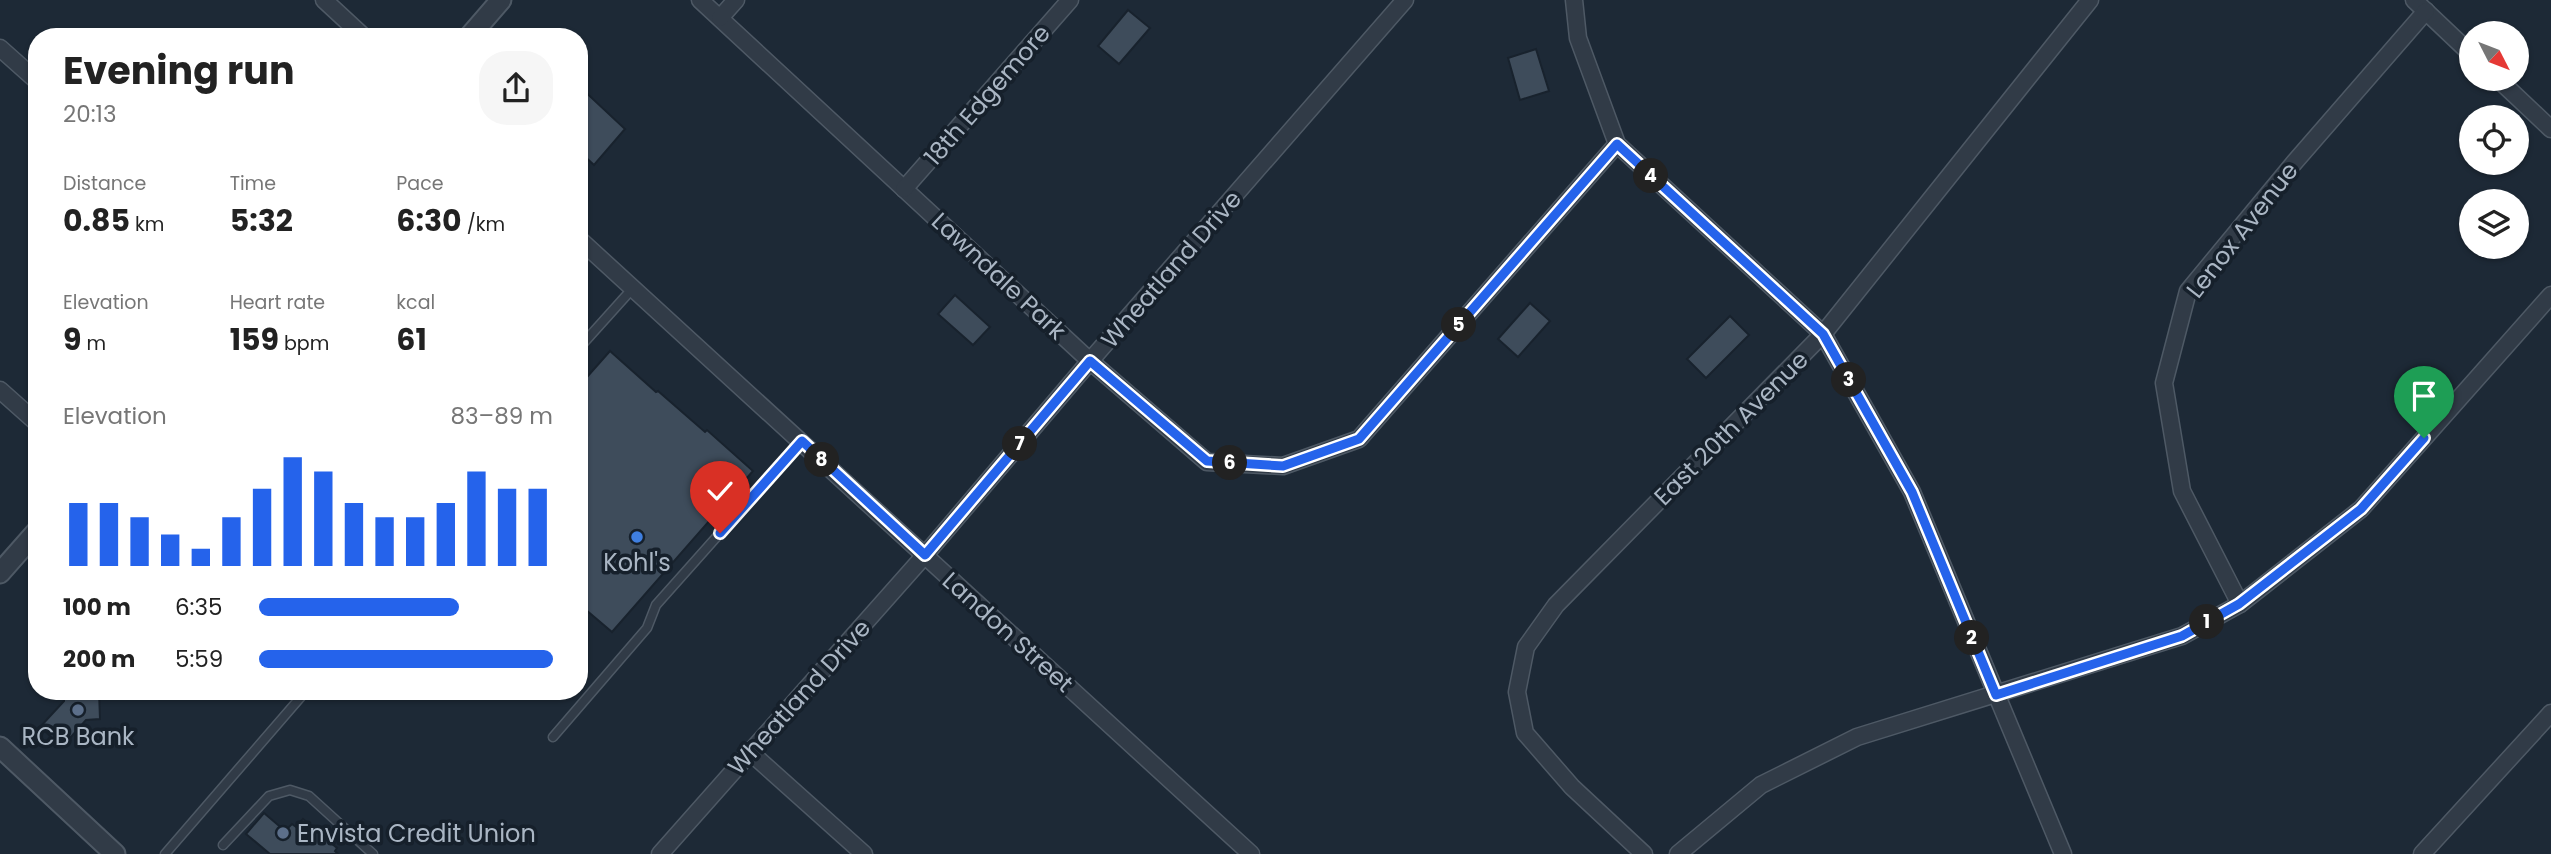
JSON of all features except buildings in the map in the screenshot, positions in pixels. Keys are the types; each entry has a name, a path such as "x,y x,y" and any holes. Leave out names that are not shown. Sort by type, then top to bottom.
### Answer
{"street":[{"path":"324,0 354,28"},
{"path":"477,28 501,0"},
{"name":"Lawndale Park","path":"700,0 1090,361 1207,461 1283,466 1359,439 1617,144"},
{"path":"720,18 736,0"},
{"name":"18th Edgemore","path":"904,189 1070,0"},
{"name":"Wheatland Drive","path":"660,854 925,555 1090,361 1405,0"},
{"path":"1574,0 1578,38 1617,144 1823,334 1912,492 2063,854"},
{"name":"East 20th Avenue","path":"1644,854 1572,787 1525,733 1517,692 1527,647 1556,605 1823,334 2090,0"},
{"path":"2414,0 2459,43"},
{"name":"Lenox Avenue","path":"2239,604 2182,491 2164,383 2188,291 2293,164 2426,11"},
{"path":"0,48 28,73"},
{"path":"2511,91 2551,129"},
{"name":"Landon Street","path":"588,247 1251,854"},
{"path":"1678,854 1761,785 1857,737 2182,636 2239,604 2361,509 2551,295"},
{"path":"0,390 28,415"},
{"path":"0,573 28,540"},
{"path":"2422,854 2551,713"},
{"path":"0,747 116,854"},
{"path":"750,752 864,854"}],"lane":[{"path":"588,338 633,288"},
{"path":"588,696 647,628 656,605 802,441"},
{"path":"165,854 298,700"},
{"path":"553,737 585,700"},
{"path":"223,845 269,796 290,790 309,796 373,854"}],"place":[{"name":"Kohl's","path":"637,537"},
{"name":"RCB Bank","path":"78,710"},
{"name":"Envista Credit Union","path":"283,833"}],"route":[{"path":"720,533 802,441 925,555 1090,361 1207,461 1283,466 1359,439 1617,144 1823,334 1912,492 1996,695 2182,636 2239,604 2361,509 2424,438"}]}
